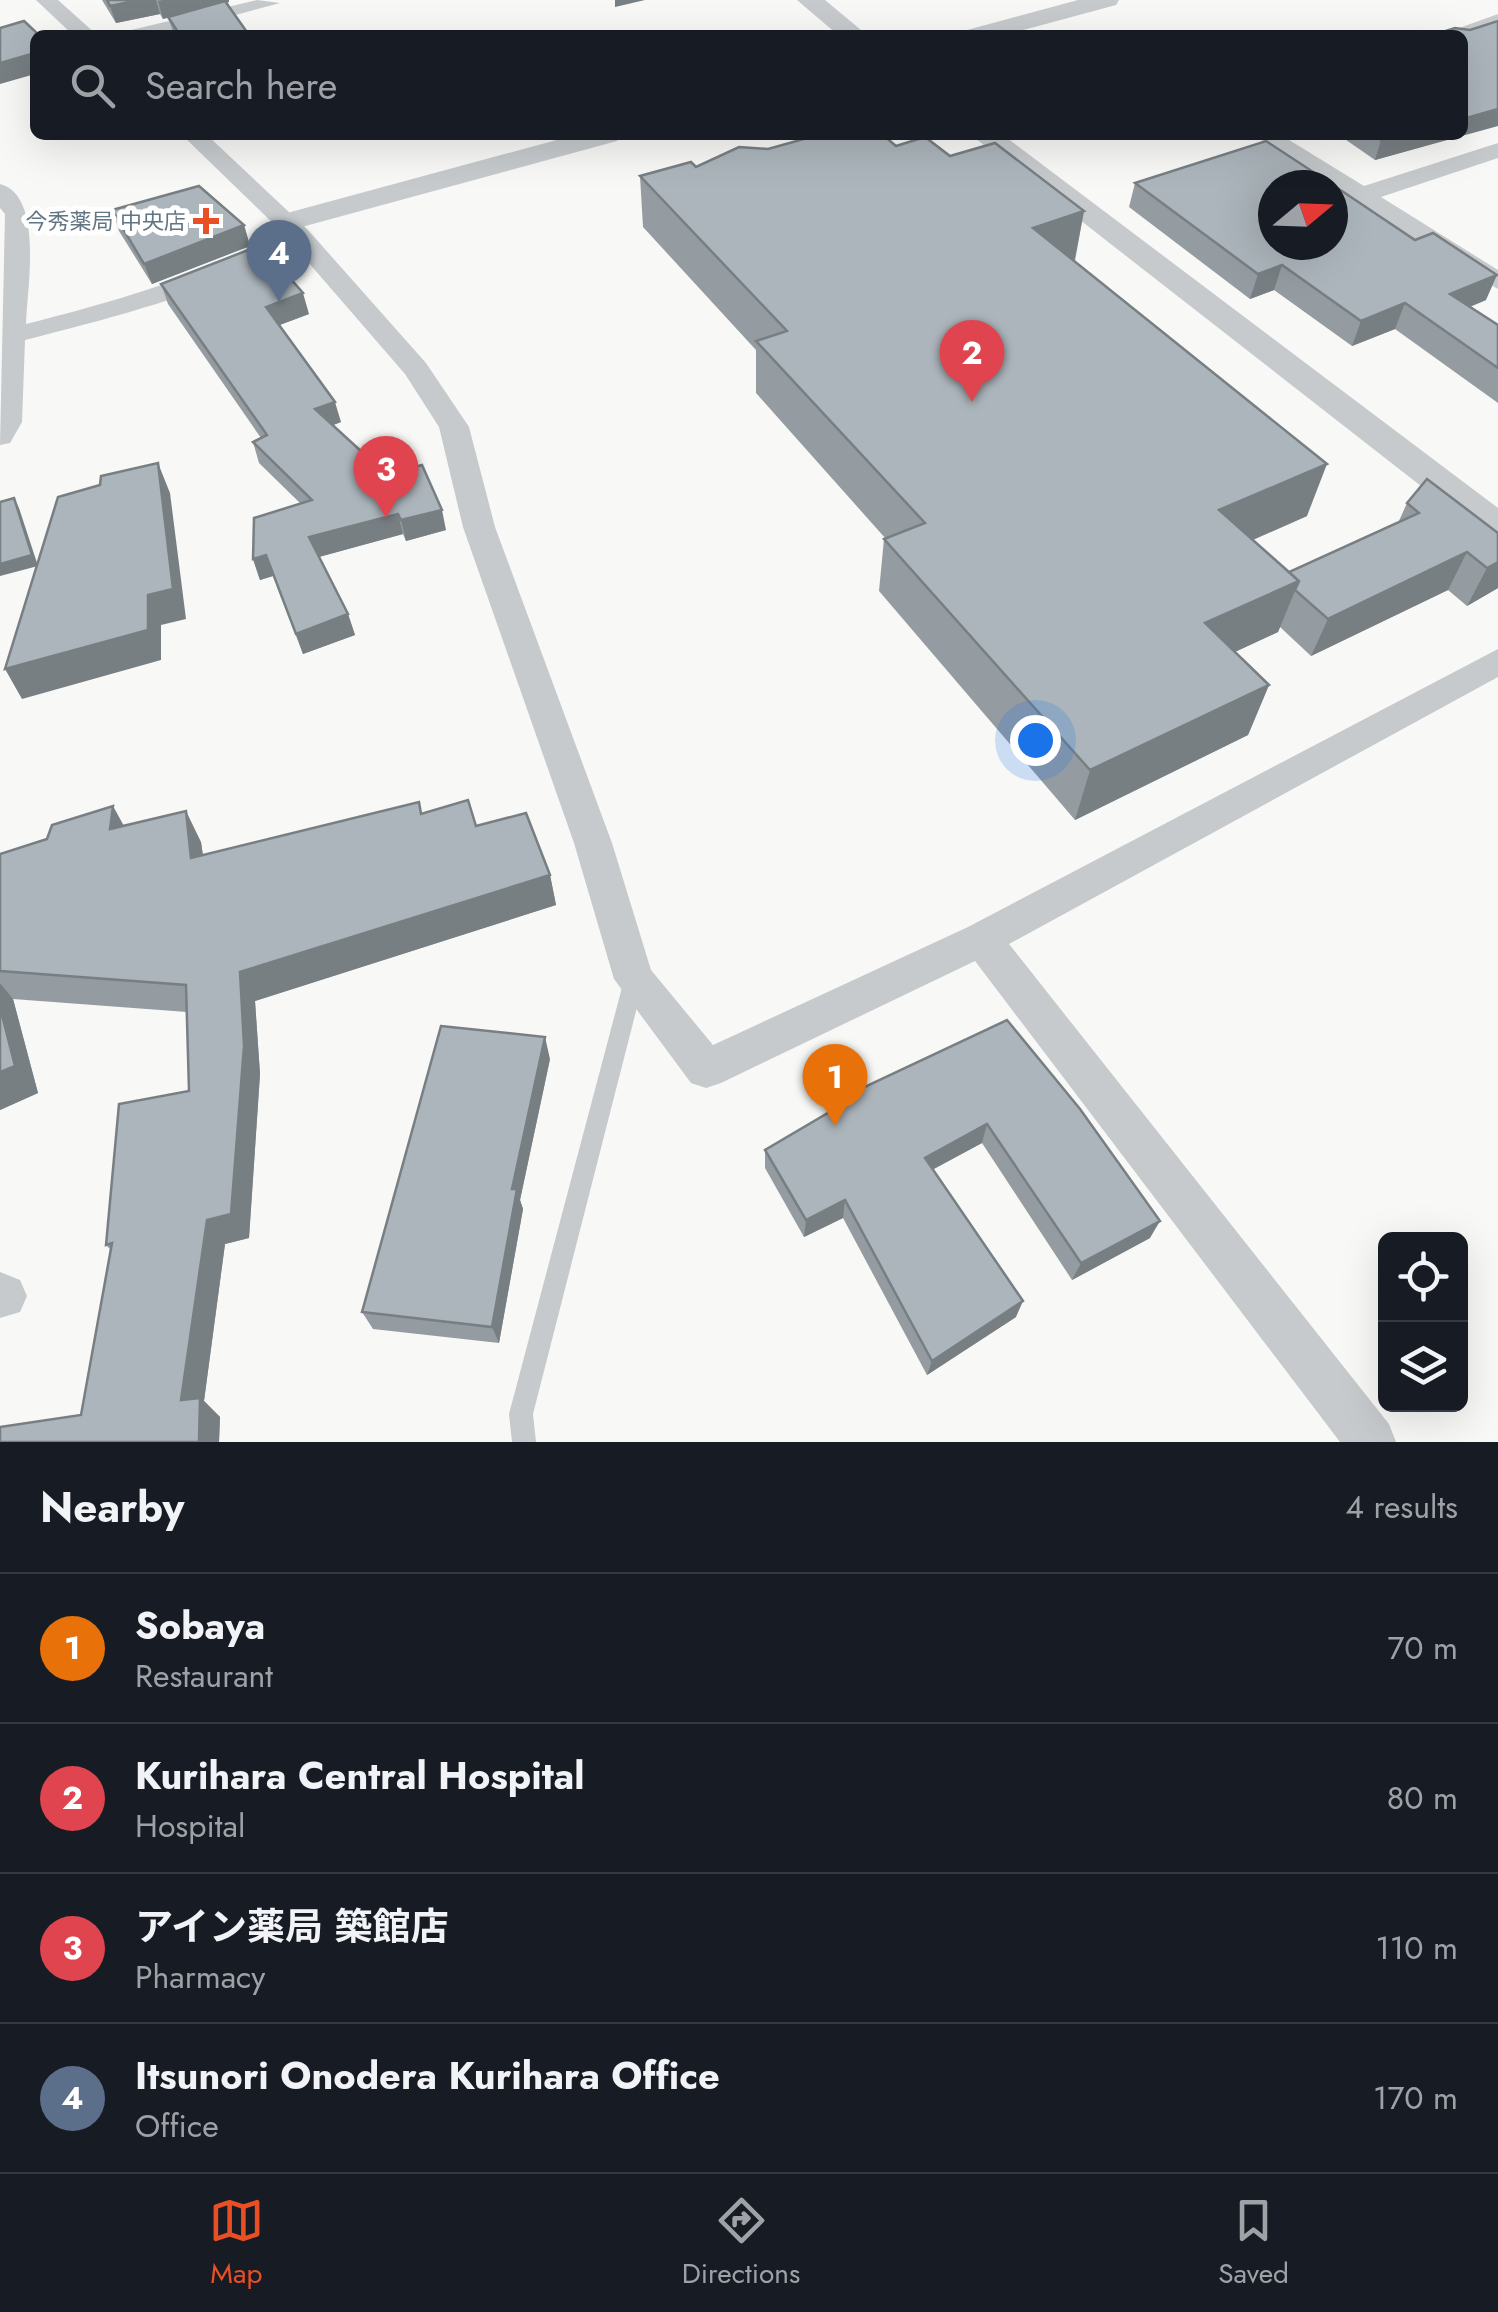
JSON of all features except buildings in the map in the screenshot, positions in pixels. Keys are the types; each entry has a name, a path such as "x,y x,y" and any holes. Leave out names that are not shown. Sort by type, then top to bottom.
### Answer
{"street":[{"path":"46,0 80,30"},
{"path":"156,30 270,4 267,0"},
{"path":"809,0 848,30"},
{"path":"995,30 1106,0"},
{"path":"1466,30 1498,20"},
{"path":"199,140 293,228 416,368 454,427 479,527 593,843 634,979 706,1069 982,939 1498,662"},
{"path":"10,336 146,301 214,277 293,228 590,140"},
{"path":"991,140 1498,528"},
{"path":"1273,140 1498,281"},
{"path":"1359,196 1498,150"},
{"path":"0,191 16,214 8,422 0,436"},
{"path":"982,939 1370,1442"}],"lane":[{"path":"524,1442 521,1414 634,979"}],"place":[{"name":"今秀薬局 中央店","path":"206,221"},
{"name":"Itsunori Onodera Kurihara Office","path":"279,302"},
{"name":"Kurihara Central Hospital","path":"972,402"},
{"name":"アイン薬局 築館店","path":"386,518"},
{"name":"Sobaya","path":"835,1126"}]}
